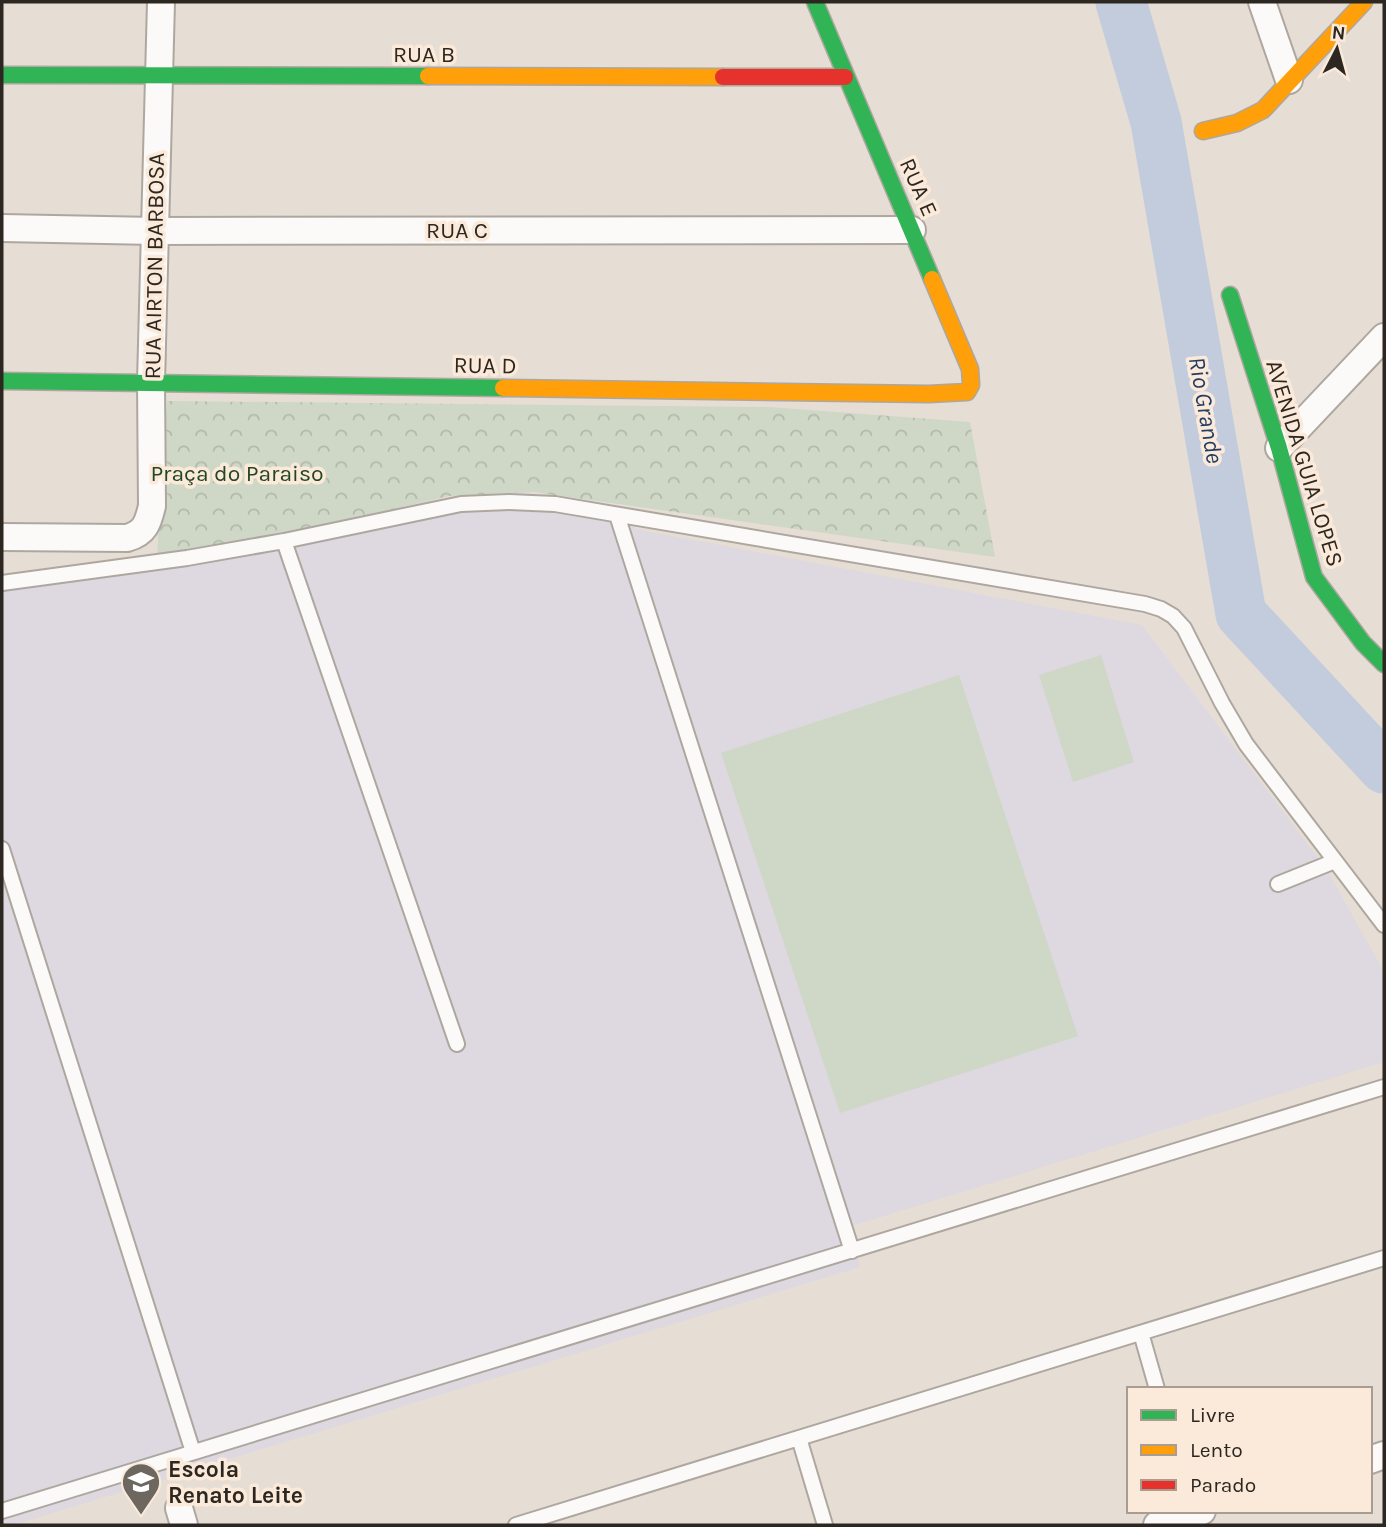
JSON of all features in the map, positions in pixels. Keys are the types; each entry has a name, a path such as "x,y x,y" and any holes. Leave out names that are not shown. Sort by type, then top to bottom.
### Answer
{"street":[{"name":"RUA AIRTON BARBOSA","path":"2,537 117,538 137,535 145,529 152,506 151,383 161,2"},
{"name":"RUA E","path":"815,2 970,369 971,385 967,392"},
{"path":"1262,2 1289,80"},
{"path":"1203,131 1237,123 1263,110 1364,2"},
{"name":"RUA B","path":"2,75 845,77"},
{"name":"RUA C","path":"2,228 912,230"},
{"name":"AVENIDA GUIA LOPES","path":"1230,295 1279,448 1314,577 1363,643 1384,664"},
{"path":"1279,448 1384,337"},
{"name":"RUA D","path":"2,381 929,394 967,392"},
{"path":"1157,1525 1199,1515"}],"lane":[{"path":"2,583 187,558 461,504 509,502 555,504 1144,604 1173,616 1184,628 1246,744 1384,925"},
{"path":"617,515 852,1251"},
{"path":"284,541 457,1044"},
{"path":"2,849 193,1452"},
{"path":"1278,884 1335,861"},
{"path":"2,1511 1384,1087"},
{"path":"516,1525 1384,1258"},
{"path":"1141,1333 1156,1387"},
{"path":"799,1438 825,1525"}],"shaded area":[{"path":"515,488 633,523 635,529 1142,625 1327,870 1384,972 1384,1062 848,1227 860,1267 13,1525 2,1525 2,577 166,560"}],"green space":[{"name":"Praça do Paraiso","path":"167,401 769,407 970,422 995,557 533,492 449,496 218,551 157,556"},
{"path":"1101,655 1134,762 1073,782 1039,675"},
{"path":"959,675 1078,1036 840,1113 721,753"}],"waterway":[{"name":"Rio Grande","path":"1121,2 1156,122 1241,614 1384,768"}],"traffic: fast":[{"path":"815,2 932,279"},
{"path":"2,75 428,76"},
{"path":"1230,295 1279,448 1314,577 1363,643 1384,664"},
{"path":"2,381 503,388"}],"traffic: slow":[{"path":"1203,131 1237,123 1263,110 1364,2"},
{"path":"428,76 723,77"},
{"path":"503,388 929,394 967,392 971,385 970,369 932,279"}],"traffic: jam":[{"path":"723,77 845,77"}],"place":[{"name":"Escola Renato Leite","path":"141,1516"}]}
